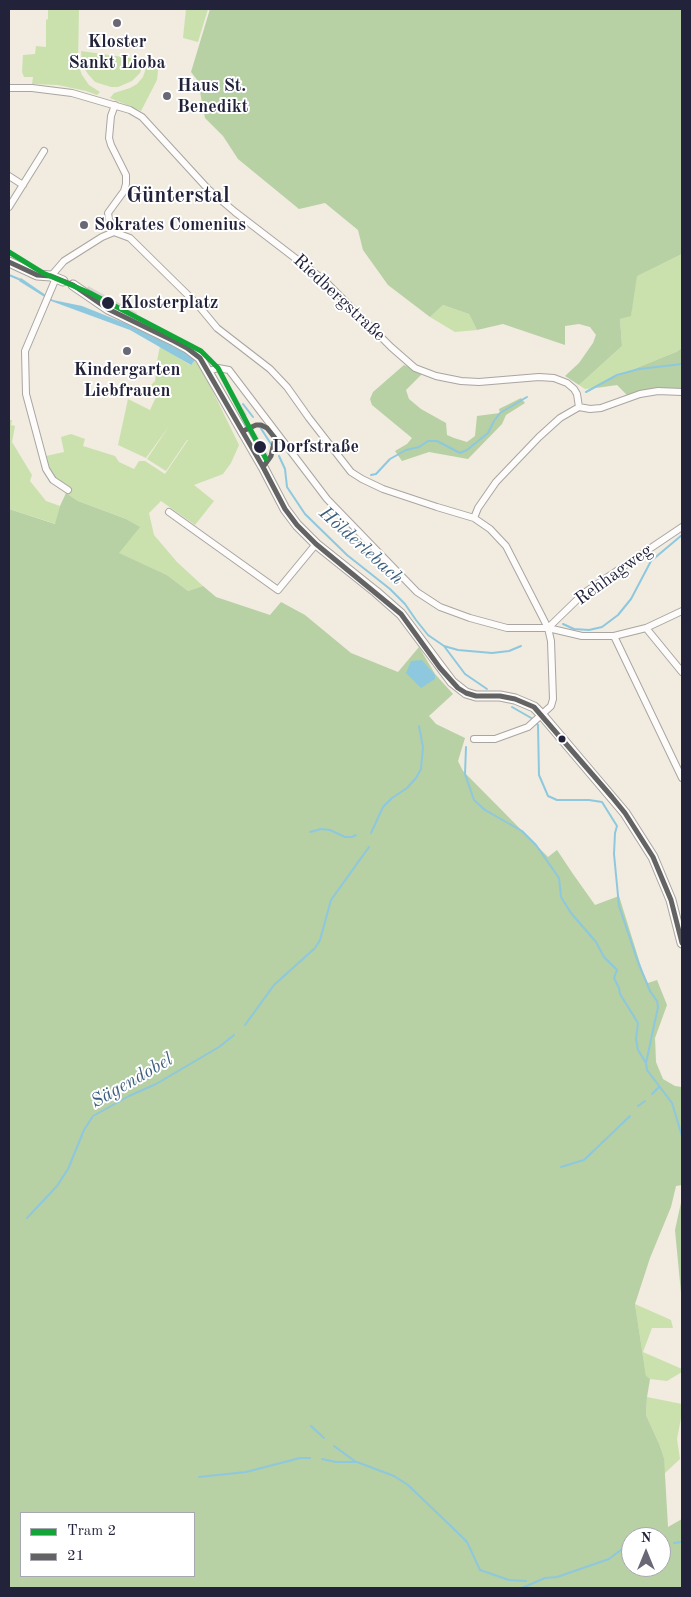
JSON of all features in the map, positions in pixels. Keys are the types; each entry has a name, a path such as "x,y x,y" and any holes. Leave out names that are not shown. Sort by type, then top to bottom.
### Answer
{"main road":[{"path":"9,262 37,275 57,278"},
{"path":"73,285 108,309 187,348 200,358 285,509 297,525 316,544 401,614 440,668 458,688 476,696 500,696 515,699 534,707 540,717 625,813 653,857 671,900 682,943"}],"street":[{"name":"Riedbergstraße","path":"9,88 61,91 91,97 130,110 142,117 208,189 325,281 392,348 415,368 436,376 461,381 479,382 539,377 554,378 567,383 574,389 577,394 579,407"},
{"path":"114,232 108,213 124,191 126,184 126,175 109,138 111,116 115,105"},
{"path":"9,207 44,151"},
{"path":"9,176 23,185"},
{"path":"68,490 53,480 46,469 26,394 25,351 64,261 102,237 114,232 130,238 192,299 217,328 270,369 287,387 351,472 383,489 437,508 474,518 490,529 506,546 548,628 551,641 553,699 551,706 528,727 495,739 474,739"},
{"path":"209,371 218,368 229,370 327,498 416,592 440,607 470,618 507,628 548,628 582,636 614,636 646,628 682,611"},
{"path":"474,518 478,508 508,469 560,418 579,407 601,408 640,394 658,391 682,392"},
{"path":"169,512 278,590 316,544"},
{"name":"Rehhagweg","path":"548,628 584,593 682,527"},
{"path":"646,628 682,672"},
{"path":"614,636 682,778"}],"shaded area":[{"path":"88,286 137,313 136,316 195,345 211,357 220,368 247,415 245,416 253,434 256,433 269,456 266,460 215,369 204,355 194,347 142,322 96,296 87,290"}],"green space":[{"path":"48,9 79,9 78,64 82,75 89,85 100,92 97,95 58,85 32,84 33,77 24,77 22,72 23,55 35,54 36,46 46,47"},
{"path":"186,9 208,9 198,42 183,38"},
{"path":"210,9 682,9 682,254 637,276 631,316 620,319 622,346 579,385 565,376 579,363 593,343 596,335 590,327 579,324 565,326 565,345 503,324 477,330 469,314 443,305 430,317 388,285 363,250 358,230 325,203 299,209 238,159 223,136 205,118 198,81 191,72"},
{"path":"81,51 144,60 144,62 140,73 132,81 118,87 111,87 95,82 88,74 82,65"},
{"path":"149,59 159,62 157,80 141,111 110,98 114,93 137,84 143,77"},
{"path":"682,254 682,348 607,380 596,388 585,389 579,385 622,346 620,319 631,315 636,276"},
{"path":"443,305 469,314 477,330 455,332 430,317"},
{"path":"160,346 190,365 195,360 202,369 239,445 231,463 223,474 194,485 214,501 195,525 161,501 149,513 154,535 177,562 203,586 188,591 167,575 118,553 139,527 126,519 78,501 66,493 68,488 55,478 48,469 46,456 64,452 61,437 71,434 85,439 83,446 115,456 119,462 134,469 139,461 145,461 165,474 188,440 166,471 147,459 169,426 146,458 118,445 128,399 150,410 156,397 149,394 151,385 155,381"},
{"path":"682,348 682,390 628,396 617,385 596,388 607,380"},
{"path":"404,365 423,373 406,390 409,399 421,409 446,423 447,435 454,438 467,442 475,436 477,416 500,413 499,409 521,398 525,403 506,415 502,424 468,459 429,452 402,461 395,451 407,444 412,438 372,405 370,399 373,392"},
{"path":"9,420 12,420 11,425 15,426 12,442 32,475 30,481 46,501 60,506 56,524 9,509"},
{"path":"66,493 78,501 126,519 140,527 119,553 167,575 188,591 203,586 216,597 270,615 281,602 305,615 351,653 398,672 419,647 435,674 453,694 429,716 436,724 465,738 458,761 463,771 548,857 557,850 595,905 619,896 643,973 648,983 657,980 667,1005 655,1038 656,1062 663,1079 675,1086 682,1087 682,1185 676,1186 671,1207 650,1258 635,1304 646,1376 650,1379 646,1415 664,1458 668,1527 682,1519 682,1588 9,1588 9,509 55,524"},
{"path":"682,1198 682,1303 675,1230"},
{"path":"635,1304 671,1320 673,1328 652,1328 643,1352 682,1369 682,1372 667,1381 646,1377"},
{"path":"647,1397 682,1404 677,1439 680,1459 664,1474 664,1458 646,1415"}],"water":[{"path":"21,278 53,300 82,306 127,324 185,352 195,360 191,365 130,330 51,301 19,281"},
{"path":"422,660 435,675 435,679 421,688 406,673 411,661"}],"waterway":[{"name":"Hölderlebach","path":"9,275 21,280"},
{"path":"586,392 617,375 639,369 682,364"},
{"path":"371,475 376,474 390,459 406,450 419,447 428,441 437,441 460,453 467,450 488,433 500,413 527,397"},
{"name":"Hölderlebach","path":"243,404 253,417"},
{"name":"Hölderlebach","path":"260,427 271,444"},
{"name":"Hölderlebach","path":"279,456 285,469 287,487 305,514 347,555 390,589 405,604 428,635 444,646 465,674 487,689"},
{"path":"563,624 574,629 589,630 602,627 618,615 631,599 651,561 682,535"},
{"path":"444,646 458,650 492,653 509,651 521,646"},
{"path":"512,707 533,719 538,725 539,775 548,796 557,800 602,802 617,826 614,854 619,906 638,962 650,991 657,1001 658,1007 646,1063 647,1070 672,1103 682,1136"},
{"name":"Sägendobel","path":"371,833 383,807 407,788 421,769 423,747 419,726"},
{"path":"466,747 465,774 474,800 485,810 522,831 536,845 559,878 561,897 571,913 596,942 604,957 617,970 614,978 620,994 638,1023 636,1039 638,1050 646,1063"},
{"path":"310,832 321,829 330,830 345,837 356,835"},
{"name":"Sägendobel","path":"245,1025 274,985 315,948 320,940 331,900 369,847"},
{"name":"Sägendobel","path":"27,1218 57,1186 68,1169 84,1130 93,1116 129,1096 156,1084 219,1047 234,1035"},
{"path":"652,1094 659,1087"},
{"path":"638,1106 645,1101"},
{"path":"561,1167 584,1160 630,1116"},
{"path":"311,1426 324,1438"},
{"path":"334,1446 356,1462"},
{"path":"199,1477 246,1472 300,1458 310,1458"},
{"path":"322,1459 336,1462 357,1462 394,1476 408,1485 467,1542 480,1570 509,1580 526,1581"},
{"path":"674,1543 682,1542"},
{"path":"522,1588 545,1578 557,1577 609,1559 621,1550"}],"tram line":[{"name":"2","path":"9,252 43,273 90,293 201,351 218,368 266,459"}],"transit line":[{"name":"21","path":"9,262 37,275 51,276 73,285 108,309 174,341 200,358 285,509 297,525 316,544 401,614 440,668 458,688 476,696 500,696 515,699 534,707 612,797 625,813 653,857 671,900 682,943"},
{"name":"21","path":"243,431 256,425 261,425 267,428 275,438 271,456 263,467"}],"place":[{"name":"Kloster Sankt Lioba","path":"117,23"},
{"name":"Haus St. Benedikt","path":"167,96"},
{"name":"Sokrates Comenius","path":"84,225"},
{"name":"Klosterplatz","path":"108,303"},
{"name":"Kindergarten Liebfrauen","path":"127,351"},
{"name":"Dorfstraße","path":"260,447"}],"district":[{"name":"Günterstal","path":"178,196"}]}
